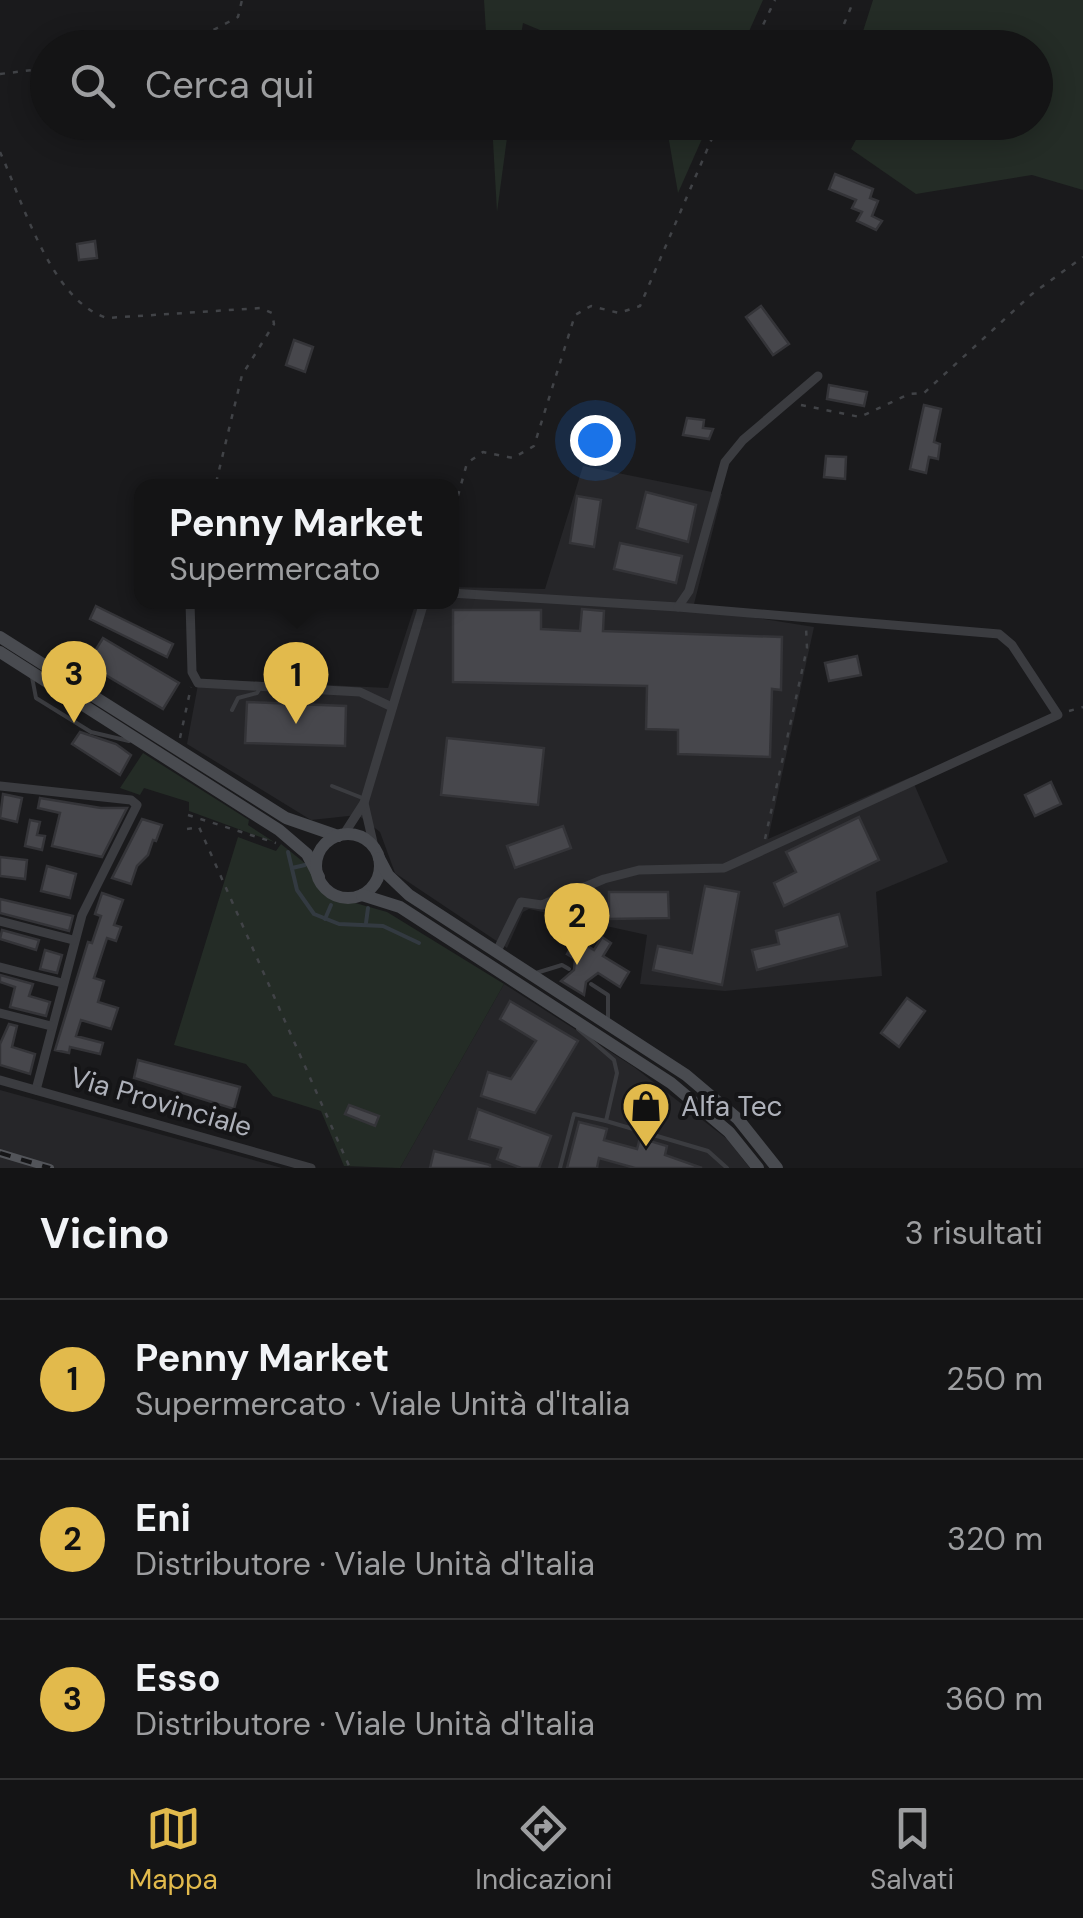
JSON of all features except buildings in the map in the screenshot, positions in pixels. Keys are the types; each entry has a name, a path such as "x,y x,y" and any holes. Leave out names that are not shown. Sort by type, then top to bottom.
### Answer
{"main road":[{"path":"0,637 286,818 310,830 360,836 377,852 400,889 608,1023 714,1097 751,1133 777,1168"},
{"path":"3,655 279,830 306,854 318,877 341,897 362,895 400,907 692,1099 729,1132 758,1168"},
{"path":"318,877 318,857 341,835"},
{"path":"362,895 377,880 377,852"}],"street":[{"path":"678,607 689,591 724,462 784,402 818,376"},
{"path":"459,594 678,607 999,634 1012,645 1058,715 724,868 639,870 618,874 542,905 521,902 497,951"},
{"path":"190,609 195,680 360,692 392,707"},
{"path":"341,835 365,801 422,609"},
{"path":"0,786 131,800 137,805 100,874 73,940 36,1090"},
{"path":"365,801 377,852"},
{"path":"0,921 73,940"},
{"path":"0,967 62,983"},
{"path":"0,1014 52,1026"},
{"name":"Via Provinciale","path":"0,1080 310,1168"}],"lane":[{"path":"232,710 238,698 257,693 260,687"},
{"path":"332,786 365,801"},
{"path":"533,974 562,965 568,969"},
{"path":"592,984 608,994 608,1023"},
{"path":"575,1020 583,1036 614,1060 618,1073 606,1121"},
{"path":"560,1168 574,1114 708,1151 727,1168"}],"path":[{"path":"761,30 775,0"},
{"path":"842,30 854,0"},
{"path":"216,30 238,17 244,2"},
{"path":"0,74 30,70"},
{"path":"459,492 467,463 483,452 513,458 534,446 575,315 591,306 620,313 640,306 710,140"},
{"path":"0,152 62,286 86,312 106,318 261,308 272,313 274,324 242,375 217,479"},
{"path":"784,402 860,417 909,394 924,394 1032,294 1083,257"},
{"path":"762,850 807,648 806,620"},
{"path":"178,750 195,680"},
{"path":"1058,715 1083,707"},
{"path":"188,815 276,843 264,832"},
{"path":"187,829 200,827 350,1168"}],"shaded area":[{"path":"484,0 763,0 750,30 540,30 523,23 522,30 486,30"},
{"path":"873,0 1083,0 1083,190 1032,175 916,194 851,149 856,140 1053,140 1053,30 863,30"},
{"path":"493,140 507,140 497,212"},
{"path":"669,140 701,140 678,193"},
{"path":"583,466 722,494 693,608 814,627 768,839 911,777 948,862 876,892 882,976 725,991 640,984 647,935 529,909 523,912 507,948 395,873 380,832 358,815 311,820 187,744 199,679 388,688 414,609 459,609 459,587 545,589"},
{"path":"143,753 249,820 248,825 274,842 189,811 189,802 144,788 140,795 120,788"},
{"path":"238,837 276,851 281,844 306,864 321,889 334,897 387,912 504,984 400,1168 344,1166 321,1111 273,1096 246,1064 174,1045"},
{"path":"504,984 634,1067 727,1139 750,1168 400,1168"},
{"path":"0,1090 282,1168 0,1168"}],"waterway":[{"path":"288,852 297,890 314,914 339,924 383,926 419,943"},
{"path":"292,868 305,865"},
{"path":"325,919 331,905"},
{"path":"366,923 368,908"}],"railway":[{"path":"0,1153 50,1168"}],"place":[{"name":"Esso","path":"74,723"},
{"name":"Penny Market","path":"296,724"},
{"name":"Eni","path":"577,965"},
{"name":"Alfa Tec","path":"646,1148"}]}
